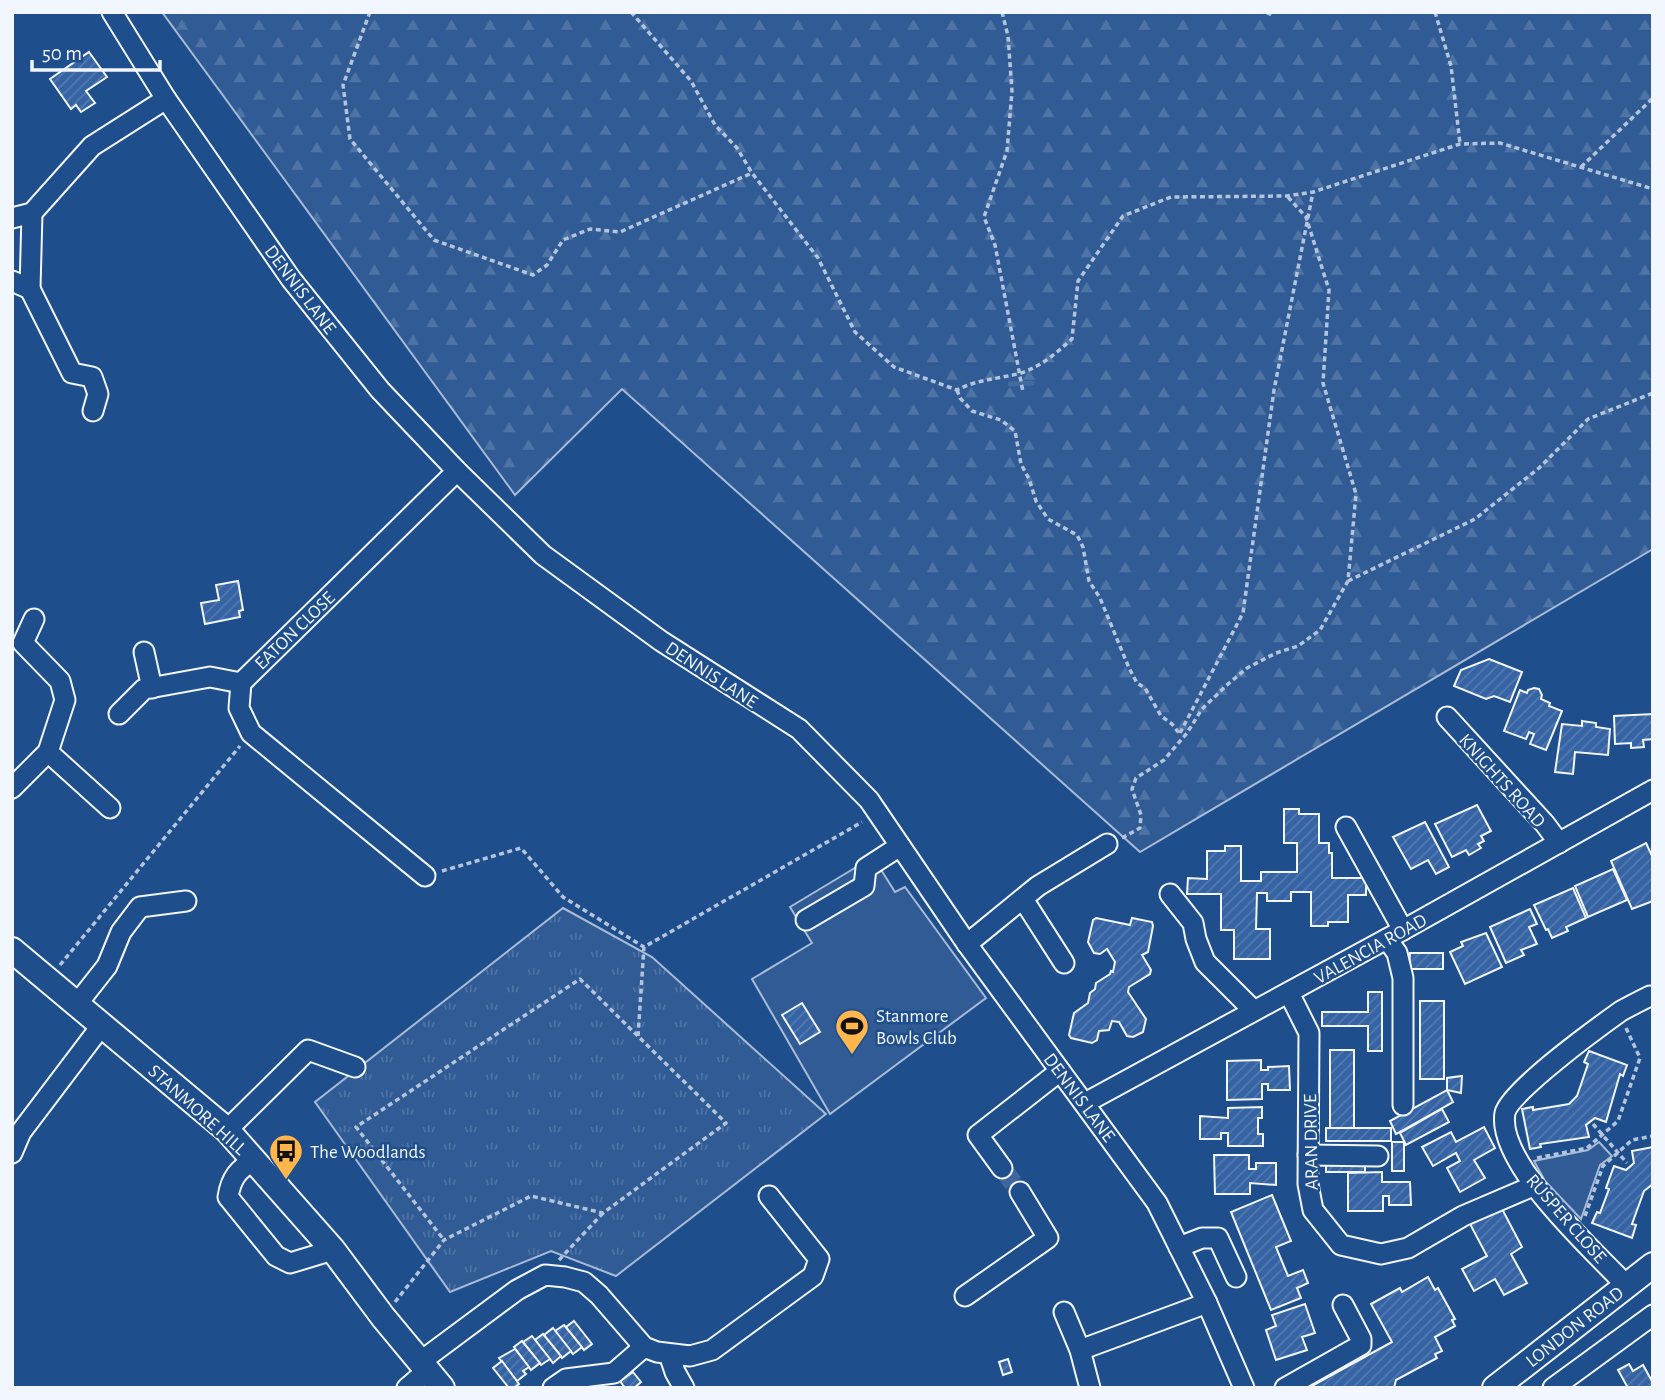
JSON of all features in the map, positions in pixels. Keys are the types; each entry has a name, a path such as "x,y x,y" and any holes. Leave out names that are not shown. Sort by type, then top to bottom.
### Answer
{"main road":[{"name":"STANMORE HILL","path":"12,950 227,1130 333,1250 383,1317 430,1373"},
{"name":"LONDON ROAD","path":"1495,1388 1653,1265"}],"street":[{"name":"DENNIS LANE","path":"112,12 166,99 291,279 380,390 457,471 542,555 661,641 799,729 869,800 967,944 1157,1203 1207,1303 1244,1388"},
{"path":"93,411 98,394 92,377 72,373 21,285 22,216 92,146 166,99"},
{"name":"EATON CLOSE","path":"251,733 239,708 241,682 457,471"},
{"path":"12,788 48,752 65,700 60,681 23,643 34,618"},
{"path":"144,652 152,688"},
{"path":"119,714 144,689 210,677 241,682"},
{"name":"KNIGHTS ROAD","path":"1447,717 1545,824 1559,843"},
{"path":"251,733 425,876"},
{"path":"48,752 110,808"},
{"name":"VALENCIA ROAD","path":"1085,1103 1395,935 1653,790"},
{"path":"1346,827 1395,935 1403,978 1403,1105"},
{"path":"967,944 1038,886 1107,844"},
{"path":"806,920 864,886 866,868 900,846"},
{"path":"1170,894 1188,914 1205,962 1253,1010"},
{"path":"1023,899 1064,963"},
{"path":"77,1004 107,966 121,932 140,907 186,901"},
{"name":"ARAN DRIVE","path":"1289,993 1309,1033 1308,1184 1313,1210 1341,1245 1381,1254 1408,1248 1463,1216 1533,1186"},
{"name":"RUSPER CLOSE","path":"1626,1285 1533,1186 1506,1132 1505,1113 1510,1101 1568,1051 1619,1013 1650,996"},
{"path":"12,1153 21,1132 103,1025"},
{"path":"227,1130 308,1050 355,1067"},
{"path":"1002,1168 978,1135 1060,1071"},
{"path":"1308,1155 1378,1156"},
{"path":"255,1160 239,1168 230,1183 228,1197 276,1256 290,1263 333,1250"},
{"path":"965,1296 1048,1238 1020,1192"},
{"path":"407,1388 430,1373 517,1290 545,1275 584,1282 599,1295 644,1347 657,1352 690,1356 712,1350 813,1276 819,1259 769,1196"},
{"path":"1179,1247 1202,1238 1218,1238 1236,1277"},
{"path":"1080,1350 1207,1303"},
{"path":"1285,1388 1361,1345 1361,1339 1343,1305"},
{"path":"1064,1312 1080,1350 1090,1388"},
{"path":"1557,1387 1653,1315"},
{"path":"553,1388 566,1379 614,1373 644,1347"},
{"path":"669,1354 684,1388"}],"path":[{"path":"370,12 342,85 350,139 434,240 533,275 547,265 563,240 590,229 621,232 752,173"},
{"path":"631,12 691,81 715,125 737,148 752,173 818,258 855,332 894,367 957,390 960,398 972,411 1001,420 1014,431 1021,464 1036,500 1048,519 1062,524 1077,535 1083,547 1089,581 1100,598 1129,668 1137,682 1145,688 1161,716 1180,733"},
{"path":"1002,12 1008,36 1012,91 1007,151 984,217 995,245 1023,392"},
{"path":"1435,12 1451,66 1460,144"},
{"path":"1581,167 1653,98"},
{"path":"957,390 973,381 1021,373 1044,363 1073,339 1078,281 1123,216 1171,197 1287,196 1312,192 1460,144 1500,143 1653,189"},
{"path":"1178,742 1180,733 1243,613 1275,390 1312,192"},
{"path":"1107,844 1140,828 1141,815 1132,789 1136,778 1164,760 1202,709 1247,668 1276,653 1298,646 1320,630 1349,581 1356,494 1323,383 1329,290 1306,217 1287,196"},
{"path":"1349,581 1475,519 1539,468 1588,419 1653,393"},
{"path":"48,980 251,733"},
{"path":"645,947 877,813"},
{"path":"425,876 521,848 563,897 645,947"},
{"path":"638,1037 645,947"},
{"path":"444,1240 356,1127 580,979 726,1123 603,1213 545,1275"},
{"path":"1519,1161 1587,1148 1618,1121 1640,1058 1619,1013"},
{"path":"1593,1124 1627,1163"},
{"path":"1578,1234 1603,1166 1632,1140 1653,1136"},
{"path":"383,1317 444,1240 531,1196 603,1213"}],"shaded area":[{"name":"Stanmore Bowls Club","path":"873,857 895,892 905,887 986,998 830,1114 752,979 812,943 790,907"},
{"path":"1599,1142 1612,1156 1600,1165 1581,1219 1545,1181 1534,1161 1588,1150"}],"green space":[{"path":"162,12 1264,12 1270,15 1272,12 1653,12 1653,549 1140,852 622,389 515,495"},
{"path":"563,908 652,957 826,1114 616,1276 551,1251 450,1292 315,1102"}],"building":[{"path":"89,52 107,77 86,91 95,103 81,112 76,105 71,109 50,79"},
{"path":"238,581 243,610 239,611 240,617 205,624 201,603 219,600 216,585"},
{"path":"1489,659 1522,672 1510,702 1494,696 1486,699 1454,686 1461,670"},
{"path":"1534,688 1539,689 1541,699 1550,703 1549,706 1562,711 1546,750 1530,744 1534,734 1529,732 1526,739 1504,731 1520,690 1527,693"},
{"path":"1653,714 1653,739 1643,740 1644,747 1631,748 1631,743 1615,744 1614,716"},
{"path":"1582,721 1610,729 1608,755 1575,752 1573,774 1555,772 1562,724 1582,726"},
{"path":"1477,805 1491,831 1481,836 1484,841 1478,844 1481,848 1469,855 1466,850 1452,857 1435,824"},
{"path":"1284,809 1299,809 1299,814 1319,814 1319,843 1329,843 1329,853 1332,853 1332,878 1366,878 1366,895 1348,895 1348,922 1328,922 1328,926 1311,926 1311,892 1291,892 1291,901 1267,901 1267,893 1257,893 1256,929 1270,929 1270,959 1234,959 1234,930 1221,930 1221,894 1187,894 1188,878 1207,879 1207,851 1225,851 1225,846 1241,846 1241,881 1261,881 1261,872 1297,872 1297,843 1284,843"},
{"path":"1425,822 1449,867 1436,874 1428,860 1411,869 1393,837"},
{"path":"1646,843 1653,858 1653,901 1632,909 1611,861"},
{"path":"1613,869 1627,900 1588,917 1575,886"},
{"path":"1573,888 1586,918 1566,927 1568,931 1552,938 1534,905"},
{"path":"1530,909 1537,924 1529,927 1537,944 1521,950 1524,955 1506,963 1490,927"},
{"path":"1096,918 1130,925 1132,918 1152,922 1153,926 1148,952 1142,955 1151,970 1150,974 1129,987 1128,992 1146,1019 1143,1032 1133,1037 1127,1036 1119,1022 1112,1021 1109,1030 1099,1031 1097,1040 1092,1043 1071,1038 1069,1035 1074,1013 1088,1003 1096,983 1113,972 1115,962 1107,949 1100,954 1094,953 1088,942 1093,920"},
{"path":"1486,933 1502,967 1465,984 1450,952 1463,946 1461,942"},
{"path":"1410,953 1443,953 1443,969 1409,969"},
{"path":"1368,992 1382,992 1382,1051 1368,1051 1368,1026 1322,1026 1322,1012 1368,1012"},
{"path":"1420,1001 1444,1001 1444,1079 1420,1079"},
{"path":"802,1003 820,1032 800,1044 782,1015"},
{"path":"1330,1050 1354,1050 1354,1128 1330,1128"},
{"path":"1589,1051 1627,1065 1623,1076 1620,1074 1606,1122 1595,1118 1586,1125 1589,1137 1540,1144 1541,1147 1530,1149 1522,1109 1533,1107 1533,1110 1569,1104 1577,1096 1588,1064 1584,1062"},
{"path":"1261,1060 1261,1070 1289,1066 1290,1090 1268,1090 1268,1084 1262,1084 1262,1099 1227,1100 1227,1061"},
{"path":"1462,1076 1461,1093 1447,1090 1447,1078"},
{"path":"1447,1090 1453,1102 1396,1134 1390,1121"},
{"path":"1262,1107 1262,1118 1258,1118 1258,1134 1263,1134 1263,1146 1228,1146 1228,1133 1221,1133 1221,1139 1200,1139 1200,1116 1228,1118 1228,1108"},
{"path":"1442,1109 1449,1122 1406,1145 1400,1133"},
{"path":"1484,1127 1495,1148 1474,1160 1485,1178 1460,1192 1447,1168 1460,1161 1456,1153 1433,1166 1422,1147 1451,1132 1456,1142"},
{"path":"1326,1128 1391,1128 1391,1141 1326,1141"},
{"path":"1392,1142 1404,1142 1404,1171 1392,1171"},
{"path":"1653,1147 1653,1184 1644,1191 1632,1224 1636,1225 1632,1238 1592,1223 1597,1212 1600,1213 1614,1166 1626,1170 1634,1163 1632,1151"},
{"path":"1214,1155 1249,1155 1249,1169 1256,1169 1256,1163 1276,1163 1276,1185 1250,1183 1250,1194 1215,1194"},
{"path":"1365,1159 1365,1172 1326,1172 1326,1160"},
{"path":"1382,1172 1382,1182 1410,1182 1411,1205 1389,1205 1389,1196 1383,1196 1383,1211 1348,1211 1348,1173"},
{"path":"1272,1195 1291,1241 1276,1247 1288,1276 1303,1270 1308,1283 1297,1288 1301,1298 1271,1310 1231,1212"},
{"path":"1501,1207 1522,1247 1511,1254 1527,1283 1504,1295 1495,1279 1474,1291 1462,1269 1487,1256 1470,1224"},
{"path":"1428,1277 1435,1290 1438,1288 1455,1319 1452,1320 1455,1326 1435,1337 1442,1351 1435,1354 1437,1358 1396,1380 1394,1388 1308,1388 1392,1342 1371,1304 1400,1288 1402,1292"},
{"path":"1305,1304 1315,1333 1302,1337 1307,1350 1276,1360 1266,1330 1276,1326 1272,1315"},
{"path":"574,1321 592,1344 584,1350 566,1327"},
{"path":"564,1325 582,1347 573,1354 555,1331"},
{"path":"553,1328 571,1351 562,1358 544,1335"},
{"path":"543,1334 561,1356 553,1363 535,1340"},
{"path":"532,1336 550,1359 541,1365 523,1342"},
{"path":"522,1341 540,1363 531,1370 514,1347"},
{"path":"515,1349 529,1367 523,1371 526,1374 517,1381 499,1358"},
{"path":"1008,1359 1012,1372 1003,1375 999,1362"},
{"path":"502,1361 519,1384 514,1388 509,1388 493,1368"},
{"path":"1629,1364 1633,1371 1643,1365 1653,1388 1628,1388 1618,1370"},
{"path":"633,1372 641,1382 634,1388 625,1388 620,1381"}],"waterway":[{"path":"1010,384 1032,383"}],"tunnel":[{"path":"1002,1168 1020,1192"}],"place":[{"name":"Stanmore Bowls Club","path":"852,1056"},
{"name":"The Woodlands","path":"286,1181"}]}
